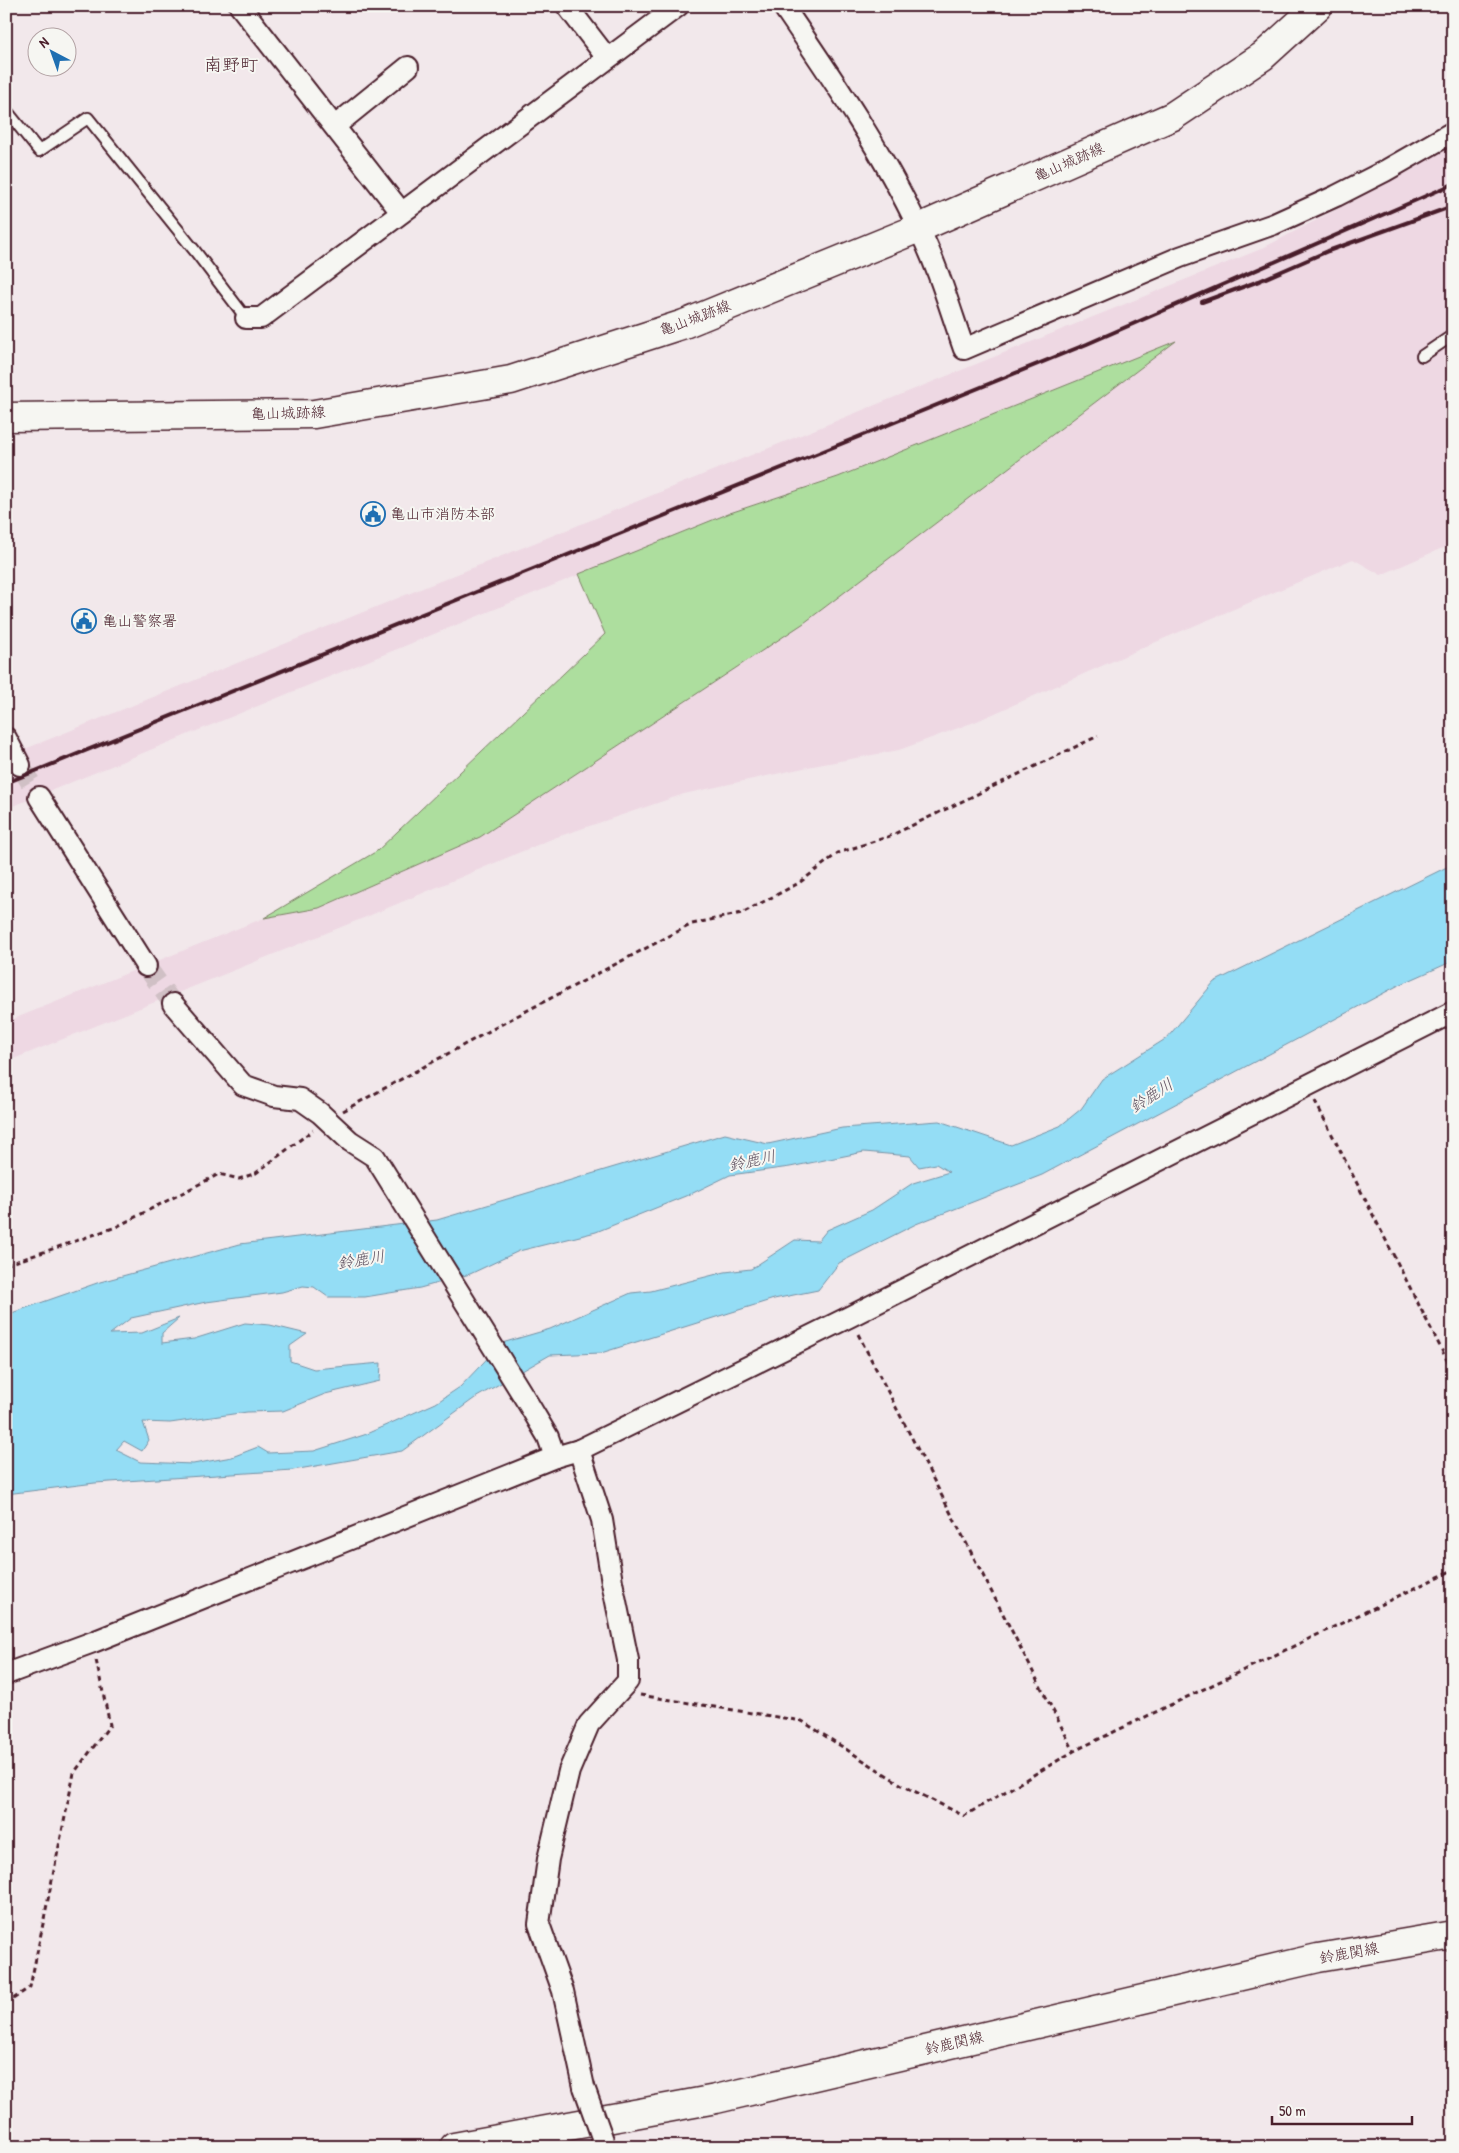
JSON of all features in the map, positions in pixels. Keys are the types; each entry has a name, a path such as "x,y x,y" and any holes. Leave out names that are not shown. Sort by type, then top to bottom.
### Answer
{"main road":[{"name":"亀山城跡線","path":"6,417 314,414 511,380 684,324 919,228 1173,116 1263,56 1318,6"},
{"name":"鈴鹿関線","path":"454,2147 716,2099 1318,1958 1453,1934"}],"street":[{"path":"240,6 401,212"},
{"path":"567,6 607,58"},
{"path":"246,318 261,318 678,6"},
{"path":"783,6 846,98 919,228 930,252 964,349 1180,256 1274,224 1385,171 1453,132"},
{"path":"335,126 408,67"},
{"path":"6,738 20,765"},
{"path":"40,797 146,966"},
{"path":"173,1004 243,1085 274,1096 300,1099 328,1120 350,1141 374,1157 548,1437 555,1457"},
{"path":"6,1674 93,1642 555,1457 579,1450 850,1318 1307,1084 1453,1012"},
{"path":"579,1450 602,1520 628,1660 628,1681 589,1724 568,1771 548,1859 538,1924 563,1991 584,2087 606,2145"}],"lane":[{"path":"6,110 39,151 88,118 195,251 246,318"},
{"path":"1422,356 1453,336"}],"path":[{"path":"6,1265 116,1227 219,1174 240,1179 256,1173 328,1120 513,1018 692,924 742,913 798,883 838,854 890,836 1098,736"},
{"path":"1307,1084 1453,1372"},
{"path":"850,1318 1074,1750"},
{"path":"620,1692 802,1721 902,1785 964,1816 1074,1750 1453,1570"},
{"path":"6,2004 30,1987 74,1773 110,1724 93,1642"}],"shaded area":[{"path":"1453,144 1453,546 1440,549 1381,575 1353,559 1165,638 977,721 899,750 813,766 684,794 554,838 366,917 6,1062 6,1022 264,918 319,908 480,837 804,623 1174,342 838,477 730,513 6,809 6,754 20,751 1261,249 1412,170"}],"green space":[{"path":"1176,341 804,623 480,837 319,908 264,918 377,851 605,634 579,574 730,513 838,477"}],"water":[{"name":"鈴鹿川","path":"1453,864 1453,961 1397,986 1042,1175 916,1224 839,1263 818,1290 774,1299 601,1353 550,1355 475,1398 402,1451 293,1470 95,1483 6,1494 6,1315 100,1282 240,1244 437,1220 725,1134 768,1144 842,1128 939,1121 1011,1145 1060,1126 1081,1109 1102,1079 1167,1038 1214,982","holes":["864,1152 910,1156 919,1167 936,1164 949,1172 913,1183 872,1210 827,1230 818,1241 795,1240 751,1269 725,1272 651,1291 631,1293 550,1329 502,1343 460,1387 436,1403 364,1435 314,1451 268,1453 258,1447 232,1457 193,1464 140,1462 116,1450 124,1441 142,1451 149,1440 143,1422 170,1423 247,1412 283,1411 325,1394 380,1381 381,1363 314,1369 290,1361 290,1346 307,1334 270,1325 245,1323 194,1339 162,1343 162,1333 179,1318 142,1333 110,1334 131,1318 206,1302 282,1292 303,1286 314,1287 328,1297 365,1297 420,1288 470,1274 519,1251 596,1232 693,1193 730,1175 790,1167"]}],"tunnel":[{"path":"20,765 39,797"},
{"path":"146,966 173,1004"}],"railway":[{"path":"6,783 1087,344 1453,184"},
{"path":"1202,302 1259,281 1328,251 1453,206"}],"place":[{"name":"亀山市消防本部","path":"373,514"},
{"name":"亀山警察署","path":"84,621"}],"district":[{"name":"南野町","path":"231,65"}]}
